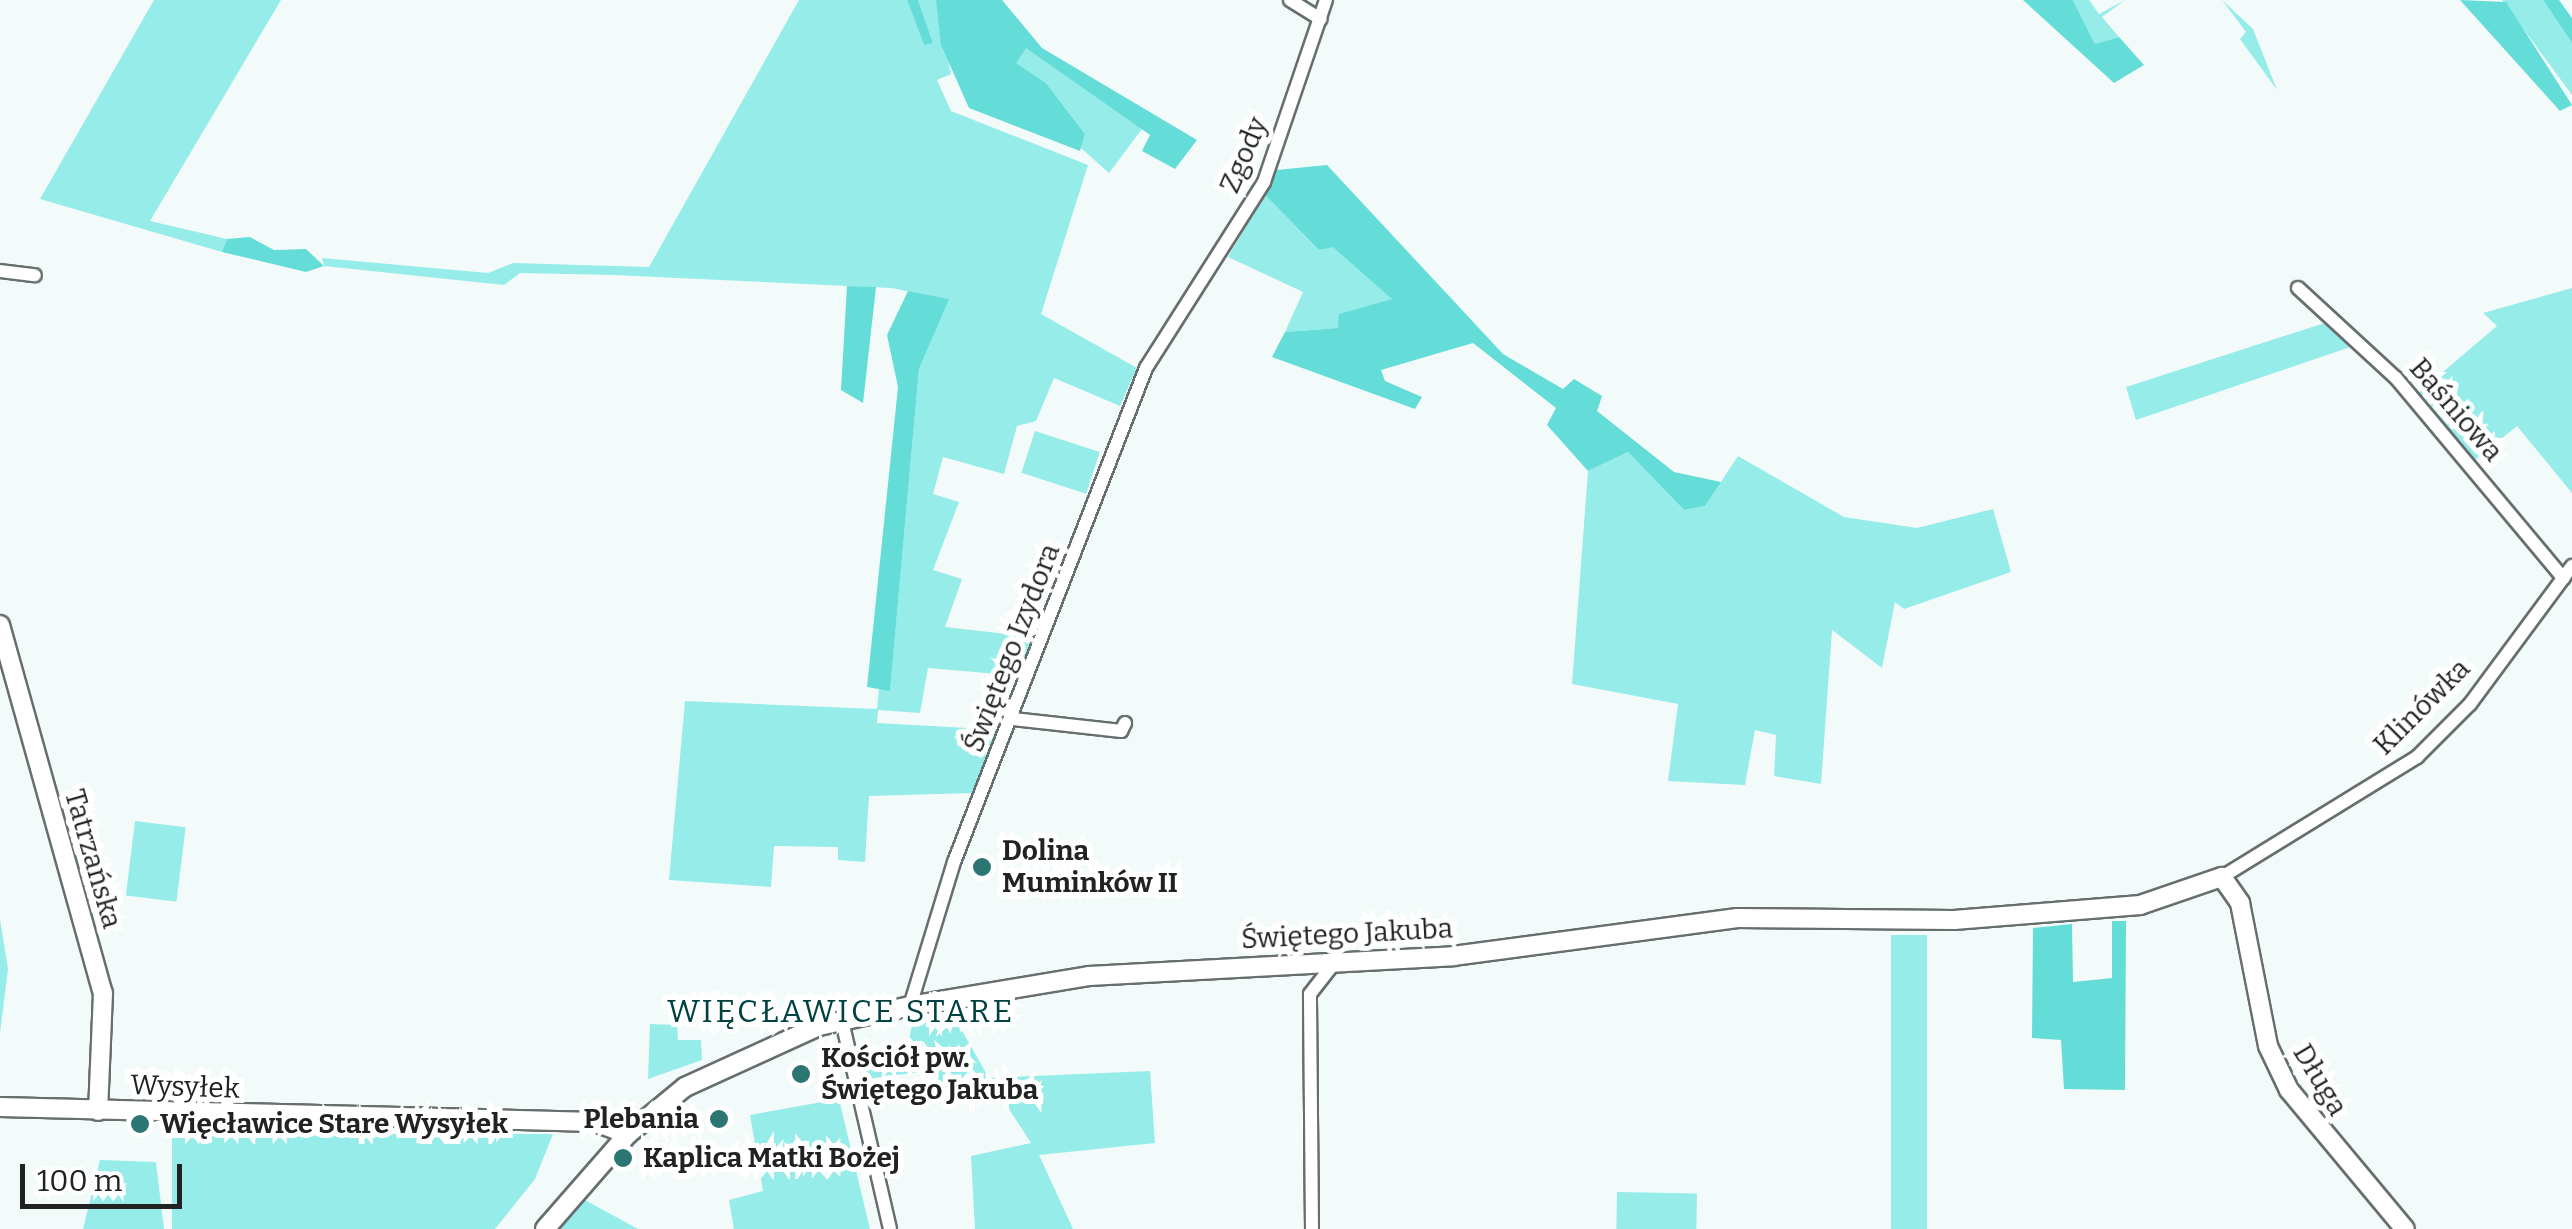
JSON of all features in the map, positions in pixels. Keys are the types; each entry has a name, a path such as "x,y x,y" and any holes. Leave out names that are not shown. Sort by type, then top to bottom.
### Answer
{"street":[{"path":"1290,0 1320,19"},
{"name":"Zgody","path":"1178,315 1264,182 1326,0"},
{"path":"0,271 35,275"},
{"name":"Baśniowa","path":"2298,288 2396,378 2568,572"},
{"name":"Świętego Izydora","path":"910,1006 954,862 1013,719 1146,368 1178,315"},
{"name":"Klinówka","path":"2222,877 2417,757 2470,704 2568,572"},
{"name":"Tatrzańska","path":"0,625 103,993 98,1112"},
{"path":"1013,719 1121,732 1125,722"},
{"name":"Świętego Jakuba","path":"545,1229 628,1134 730,1062 842,1022 910,1006 1088,976 1334,963 1737,918 1954,920 2140,905 2222,877"},
{"name":"Długa","path":"2222,877 2240,902 2268,1046 2289,1090 2405,1229"},
{"path":"1312,1229 1310,994 1334,963"},
{"path":"842,1022 890,1229"},
{"name":"Wysyłek","path":"0,1107 595,1122 628,1134"}],"shaded area":[{"path":"154,0 281,0 150,221 227,239 222,252 40,199"},
{"path":"799,0 907,0 924,44 933,43 918,0 936,0 951,74 937,80 951,111 1088,165 1041,314 1137,368 1120,406 1054,378 1036,421 1017,426 1004,474 943,457 933,494 959,502 933,570 962,579 945,627 1034,637 1022,676 928,668 920,713 878,710 877,723 1003,730 972,793 869,796 865,862 838,860 838,847 774,846 771,887 669,880 685,701 877,709 879,689 890,690 919,369 948,299 891,288 613,275 520,273 504,285 324,266 322,258 488,273 513,263 649,267"},
{"path":"907,0 918,0 933,43 924,45"},
{"path":"936,0 1002,0 1042,48 1197,140 1175,169 1142,151 1150,135 1026,48 1016,63 1046,83 1085,134 1080,151 969,108 941,45"},
{"path":"2023,0 2073,0 2095,44 2119,37 2144,65 2114,83"},
{"path":"2073,0 2089,0 2099,14 2125,0 2102,17 2119,37 2095,44"},
{"path":"2222,0 2253,29 2277,90 2240,39 2246,32"},
{"path":"2460,0 2506,2 2572,105 2560,111"},
{"path":"2502,0 2543,0 2572,43 2572,95"},
{"path":"2543,0 2559,0 2572,18 2572,43"},
{"path":"1026,47 1142,129 1109,173 1081,148 1085,134 1046,83 1015,63"},
{"path":"1327,165 1503,354 1563,389 1574,379 1602,396 1597,411 1674,472 1721,482 1705,506 1684,510 1628,452 1588,471 1547,425 1556,408 1473,343 1381,370 1385,381 1422,397 1415,409 1272,357 1285,332 1338,328 1339,314 1392,299 1333,247 1319,250 1265,195 1276,170"},
{"path":"1265,195 1319,250 1333,246 1393,299 1340,314 1338,328 1285,332 1303,292 1228,257"},
{"path":"250,237 274,250 306,249 324,266 306,272 222,252 227,239"},
{"path":"847,286 876,287 863,403 841,390"},
{"path":"2572,288 2572,493 2517,426 2475,460 2417,394 2497,326 2483,313"},
{"path":"908,291 949,299 919,369 890,691 867,687 898,387 887,335"},
{"path":"2337,319 2365,342 2136,420 2126,387"},
{"path":"1035,431 1100,452 1086,494 1021,473"},
{"path":"1628,452 1684,510 1705,506 1738,456 1844,517 1917,528 1993,509 2011,572 1904,609 1895,602 1882,668 1832,630 1821,784 1774,776 1776,735 1755,730 1745,785 1668,781 1678,704 1572,684 1588,471"},
{"path":"135,821 186,827 176,902 126,895"},
{"path":"0,919 8,969 0,1033"},
{"path":"2112,921 2126,921 2125,1090 2064,1089 2061,1040 2032,1038 2033,928 2072,924 2073,982 2112,978"},
{"path":"1891,935 1927,935 1927,1229 1891,1229"},
{"path":"953,1015 989,1078 944,1093 934,1070 867,1079 863,1055 907,1049 913,1021"},
{"path":"650,1024 677,1025 678,1040 701,1040 702,1060 648,1079"},
{"path":"1150,1071 1155,1143 1039,1155 1073,1229 975,1229 971,1156 1031,1143 989,1078"},
{"path":"839,1099 870,1229 734,1229 729,1200 763,1191 750,1115"},
{"path":"172,1130 553,1134 535,1179 495,1229 172,1229"},
{"path":"100,1160 156,1162 164,1229 83,1229"},
{"path":"1617,1192 1697,1193 1696,1229 1616,1229"},
{"path":"583,1199 638,1229 556,1229"}],"place":[{"name":"Dolina Muminków II","path":"982,867"},
{"name":"Kościół pw. Świętego Jakuba","path":"801,1074"},
{"name":"Plebania","path":"719,1119"},
{"name":"Więcławice Stare Wysyłek","path":"140,1124"},
{"name":"Kaplica Matki Bożej","path":"623,1158"}],"district":[{"name":"WIĘCŁAWICE STARE","path":"841,1011"}]}
